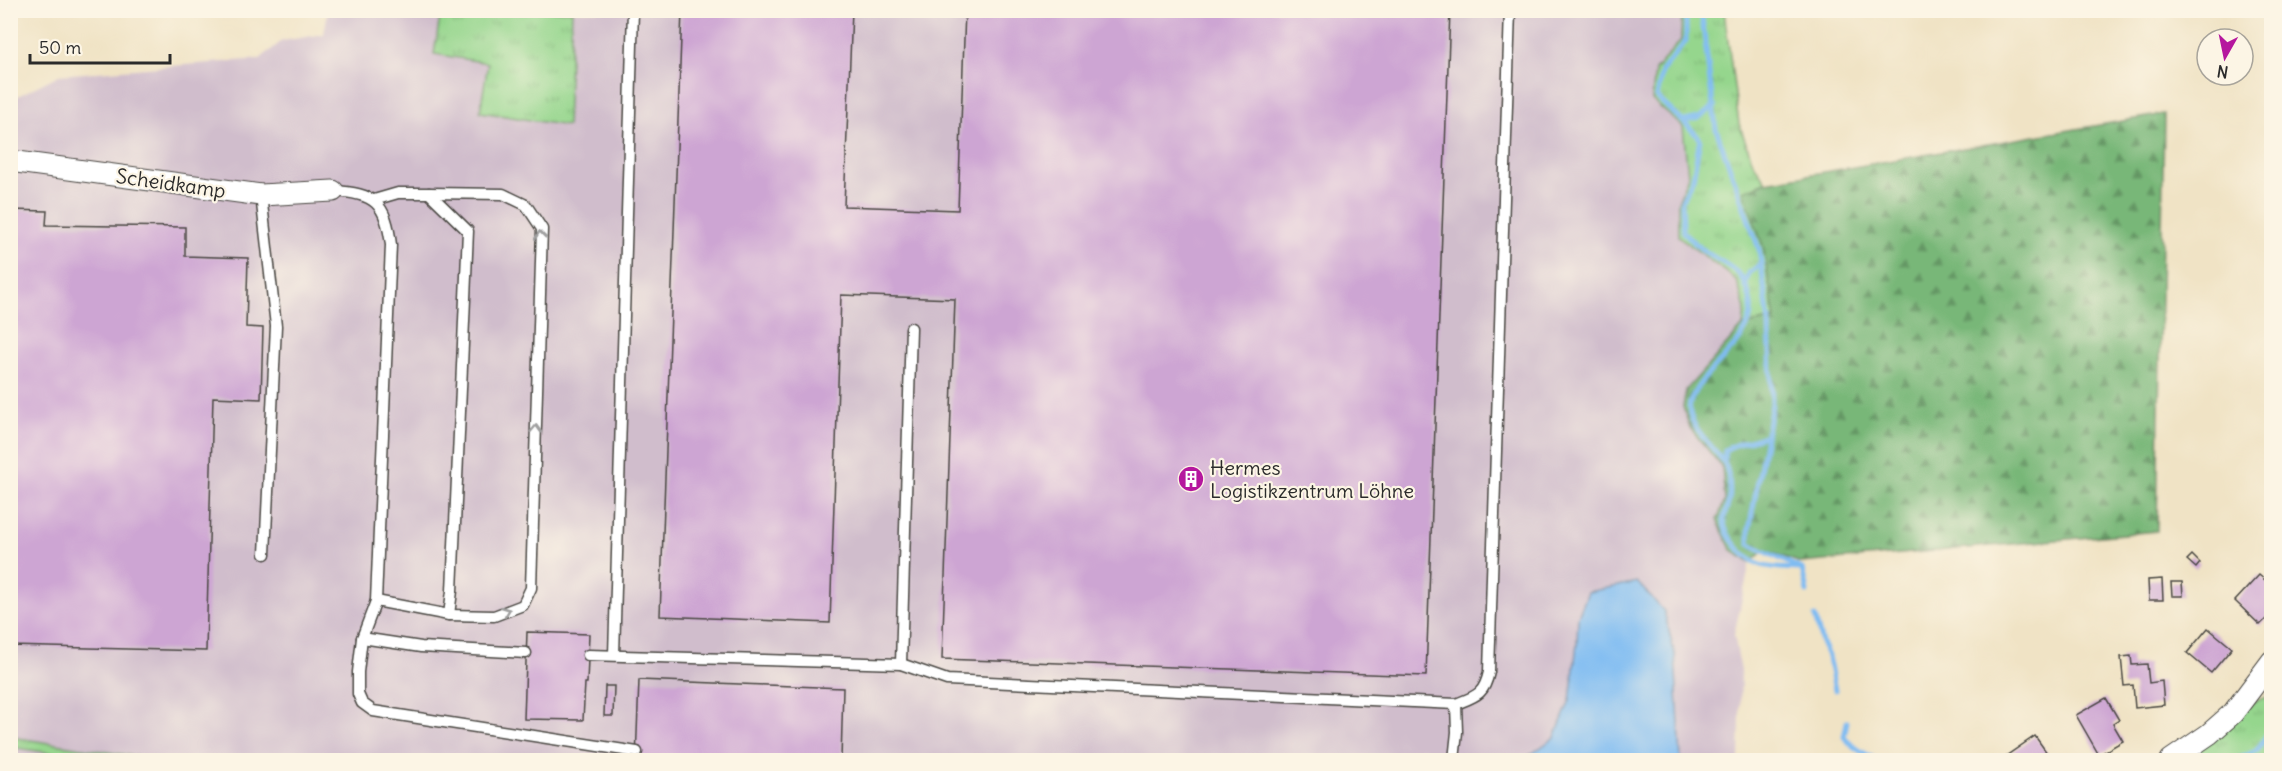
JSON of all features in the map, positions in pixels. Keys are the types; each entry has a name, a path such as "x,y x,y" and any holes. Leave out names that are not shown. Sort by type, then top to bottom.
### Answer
{"street":[{"name":"Scheidkamp","path":"10,161 261,195 333,191"},
{"path":"2171,760 2209,734 2264,688 2271,661"}],"lane":[{"path":"614,655 633,10"},
{"path":"588,655 901,664 947,680 1456,704 1472,697 1485,687 1489,672 1510,10"},
{"path":"333,191 354,192 374,200 385,215 391,245 376,601 362,638 358,657 358,694 362,703 374,711 637,752"},
{"path":"374,200 398,193 502,194 526,205 542,229 531,588 523,605 494,616 449,615 376,601"},
{"path":"429,193 468,231 453,580 449,615"},
{"path":"261,195 276,326 265,554"},
{"path":"901,664 911,328"},
{"path":"362,638 421,647 526,653"},
{"path":"1454,760 1457,732 1456,704"}],"shaded area":[{"path":"328,11 441,11 434,54 488,63 567,125 572,11 1682,11 1681,40 1655,70 1683,126 1688,176 1678,202 1678,236 1737,281 1745,309 1743,326 1686,390 1690,428 1722,467 1731,549 1750,563 1734,635 1741,671 1739,760 1681,760 1678,724 1578,617 1570,700 1556,737 1523,760 159,760 11,737 10,100 59,75 260,59 282,41 324,34"},
{"path":"11,747 97,760 11,760"}],"green space":[{"path":"441,11 572,11 567,126 480,112 488,63 434,54"},
{"path":"1682,11 1724,11 1739,124 1753,162 1766,182 1744,191 1763,246 1775,319 1743,326 1745,309 1737,281 1678,236 1678,202 1688,176 1683,127 1652,100 1655,70 1681,40"},
{"path":"2164,114 2157,531 1801,563 1765,550 1750,563 1731,549 1717,520 1725,500 1722,467 1690,428 1683,407 1686,390 1743,326 1775,319 1763,246 1743,191 1766,182"},
{"path":"2270,696 2271,760 2180,760 2253,702"},
{"path":"11,737 159,760 97,760 11,747"}],"water":[{"path":"1637,582 1664,611 1675,655 1681,760 1523,760 1555,737 1570,700 1578,617 1588,592"}],"building":[{"name":"Hermes Logistikzentrum Löhne","path":"682,10 852,10 844,206 958,210 965,10 1450,10 1426,676 942,659 955,299 841,295 830,623 660,616"},
{"path":"10,210 47,211 46,225 185,227 185,256 248,258 246,327 263,328 261,399 213,397 206,651 10,646"},
{"path":"2192,555 2200,563 2196,568 2187,560"},
{"path":"2259,575 2272,586 2272,613 2260,625 2235,601"},
{"path":"2162,579 2163,600 2149,600 2148,580"},
{"path":"2171,582 2182,582 2183,596 2172,596"},
{"path":"2208,628 2232,648 2211,673 2187,653"},
{"path":"527,632 589,634 583,720 524,719"},
{"path":"2131,656 2132,665 2147,664 2149,683 2162,681 2164,705 2135,708 2133,685 2124,686 2121,657"},
{"path":"639,680 843,688 841,760 636,760"},
{"path":"605,686 614,686 613,716 604,716"},
{"path":"2106,698 2119,720 2113,724 2123,741 2099,755 2076,715"},
{"path":"2035,736 2052,760 2009,760 2006,756"}],"waterway":[{"path":"1689,10 1686,13 1686,41 1662,71 1657,97 1700,139 1693,178 1682,200 1683,232 1700,248 1735,270 1745,283 1751,305 1750,319 1744,332 1695,391 1690,403 1690,411 1696,427 1727,469 1730,496 1724,525 1731,539 1742,552 1761,565 1802,569"},
{"path":"1701,10 1716,129 1759,249 1769,323 1772,404 1749,530 1749,544 1802,569 1807,592"},
{"path":"1685,121 1699,118 1715,106"},
{"path":"1745,286 1749,273 1761,265"},
{"path":"1724,461 1725,450 1766,435"},
{"path":"1815,617 1828,656 1835,690"},
{"path":"1847,722 1844,737 1847,741 1876,760"},
{"path":"2236,760 2256,751 2272,729"}],"railway":[{"path":"10,758 24,760"}],"place":[{"name":"Hermes Logistikzentrum Löhne","path":"1191,479"}]}
